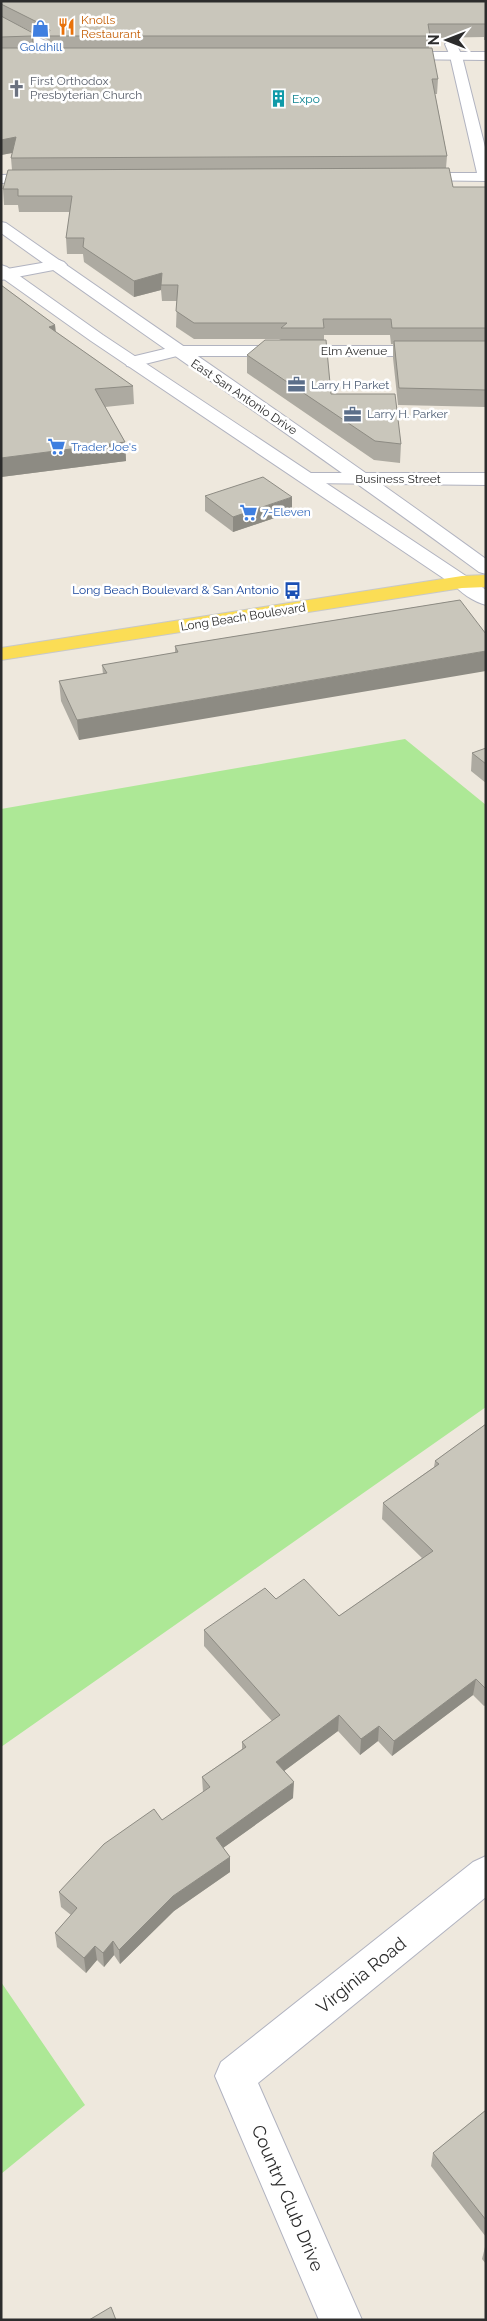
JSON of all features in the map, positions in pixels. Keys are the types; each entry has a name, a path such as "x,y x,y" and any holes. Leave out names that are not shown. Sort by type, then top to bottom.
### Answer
{"main road":[{"path":"1,22 41,51"},
{"path":"389,50 453,50 486,44"},
{"path":"1,45 89,56"},
{"path":"1,56 102,45"},
{"path":"453,50 486,56"},
{"path":"405,177 485,177 453,50"},
{"path":"1,179 58,178"},
{"name":"East San Antonio Drive","path":"1,226 177,351 366,480 486,568"},
{"path":"3,273 58,266"},
{"path":"3,273 486,599"},
{"name":"Elm Avenue","path":"133,362 177,351 486,351"},
{"name":"Business Street","path":"310,479 486,479"},
{"name":"Long Beach Boulevard","path":"1,654 462,582 486,581"},
{"name":"Virginia Road","path":"235,2076 486,1874"},
{"name":"Country Club Drive","path":"235,2076 341,2320"}],"green space":[{"path":"405,739 486,805 486,1407 1,1747 1,809"},
{"path":"1,1982 85,2105 1,2174"}],"building":[{"path":"1,1 486,1 486,26 485,24 428,24 430,36 48,36 50,30 47,27 1,4"},
{"path":"1,16 33,33 32,36 1,37"},
{"path":"1,48 432,48 438,79 432,79 447,156 11,158 16,137 1,140"},
{"path":"449,168 453,187 486,187 486,328 392,328 391,319 323,319 324,328 281,328 287,323 194,323 176,311 178,285 161,285 162,273 134,281 83,247 84,238 66,238 72,196 18,196 18,189 3,189 8,170"},
{"path":"1,285 55,325 49,327 133,386 95,389 125,442 1,458"},
{"path":"265,340 326,340 331,394 395,394 401,444 375,441 247,355"},
{"path":"394,341 486,341 486,390 399,388"},
{"path":"263,477 292,497 233,517 205,496"},
{"path":"460,600 486,634 486,651 77,720 59,681 107,673 102,665 178,652 175,646"},
{"path":"486,748 486,764 472,753"},
{"path":"486,1424 486,1689 476,1679 394,1741 379,1726 361,1739 339,1715 276,1762 294,1782 216,1838 230,1857 173,1896 119,1950 113,1941 103,1953 95,1946 84,1958 55,1933 77,1908 59,1892 104,1844 154,1809 162,1820 210,1787 202,1777 246,1747 242,1742 280,1715 204,1630 265,1588 276,1599 304,1579 339,1616 433,1551 383,1503 439,1464 435,1461"},
{"path":"486,2110 486,2220 433,2153"},
{"path":"111,2307 116,2320 89,2320"}],"place":[{"name":"Knolls Restaurant","path":"67,27"},
{"name":"Goldhill","path":"41,28"},
{"name":"First Orthodox Presbyterian Church","path":"16,88"},
{"name":"Expo","path":"278,99"},
{"name":"Larry H Parket","path":"297,385"},
{"name":"Larry H. Parker","path":"353,414"},
{"name":"Trader Joe's","path":"57,447"},
{"name":"7-Eleven","path":"248,512"},
{"name":"Long Beach Boulevard & San Antonio","path":"293,590"}]}
